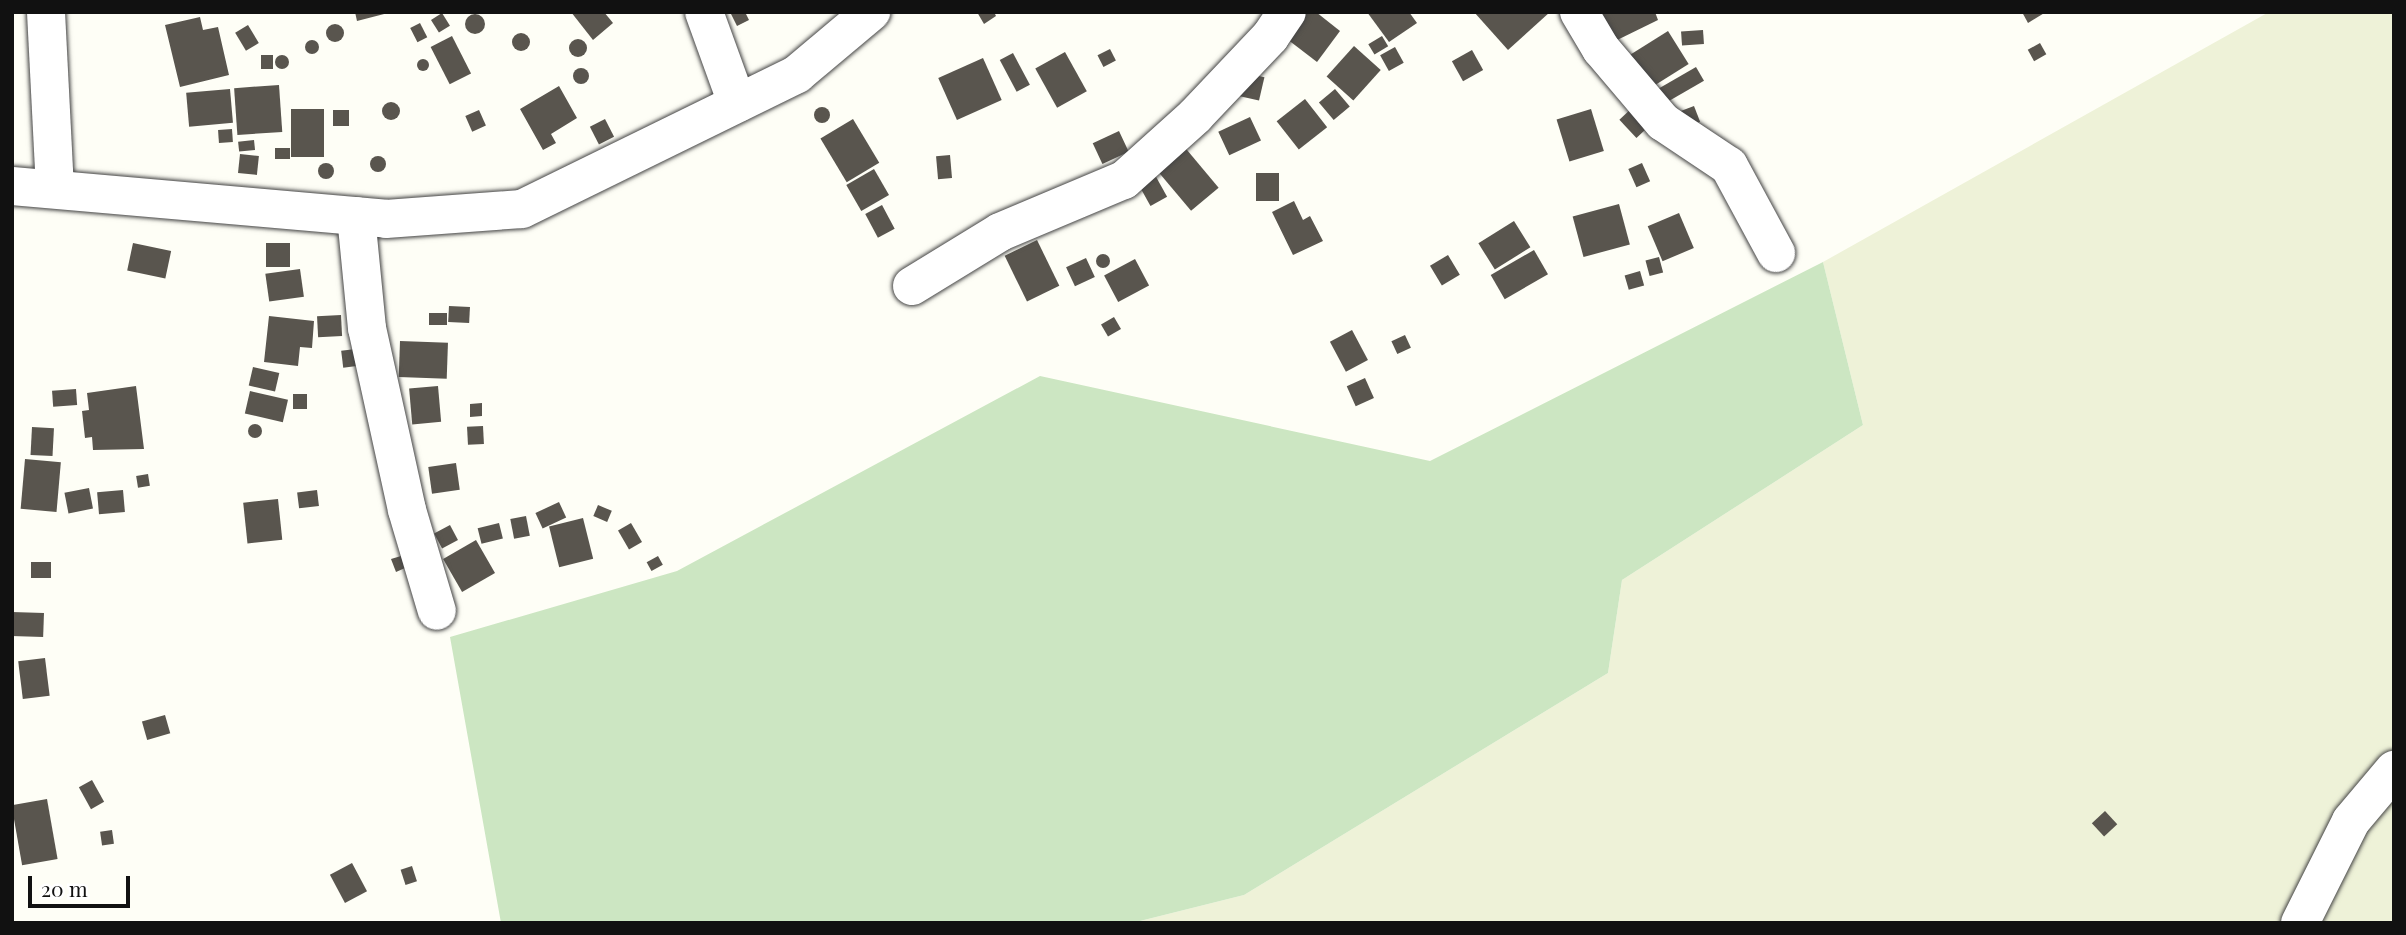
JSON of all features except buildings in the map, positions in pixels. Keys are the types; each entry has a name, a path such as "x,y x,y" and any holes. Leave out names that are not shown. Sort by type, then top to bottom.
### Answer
{"street":[{"path":"46,12 55,189"},
{"path":"704,12 737,103"},
{"path":"12,186 386,219 522,209 797,74 871,12"},
{"path":"912,286 1000,232 1124,180 1195,116 1270,37 1287,12"},
{"path":"1579,12 1601,49 1663,122 1729,166 1776,253"},
{"path":"356,216 367,328 407,510 437,611"},
{"path":"2300,923 2351,821 2394,770"}],"green space":[{"path":"2269,12 2394,12 2394,923 1132,923 1244,895 1608,673 1622,580 1863,425 1823,262"},
{"path":"1823,262 1863,425 1622,580 1608,673 1244,895 1132,923 501,923 450,637 677,571 1040,376 1430,461"}]}
